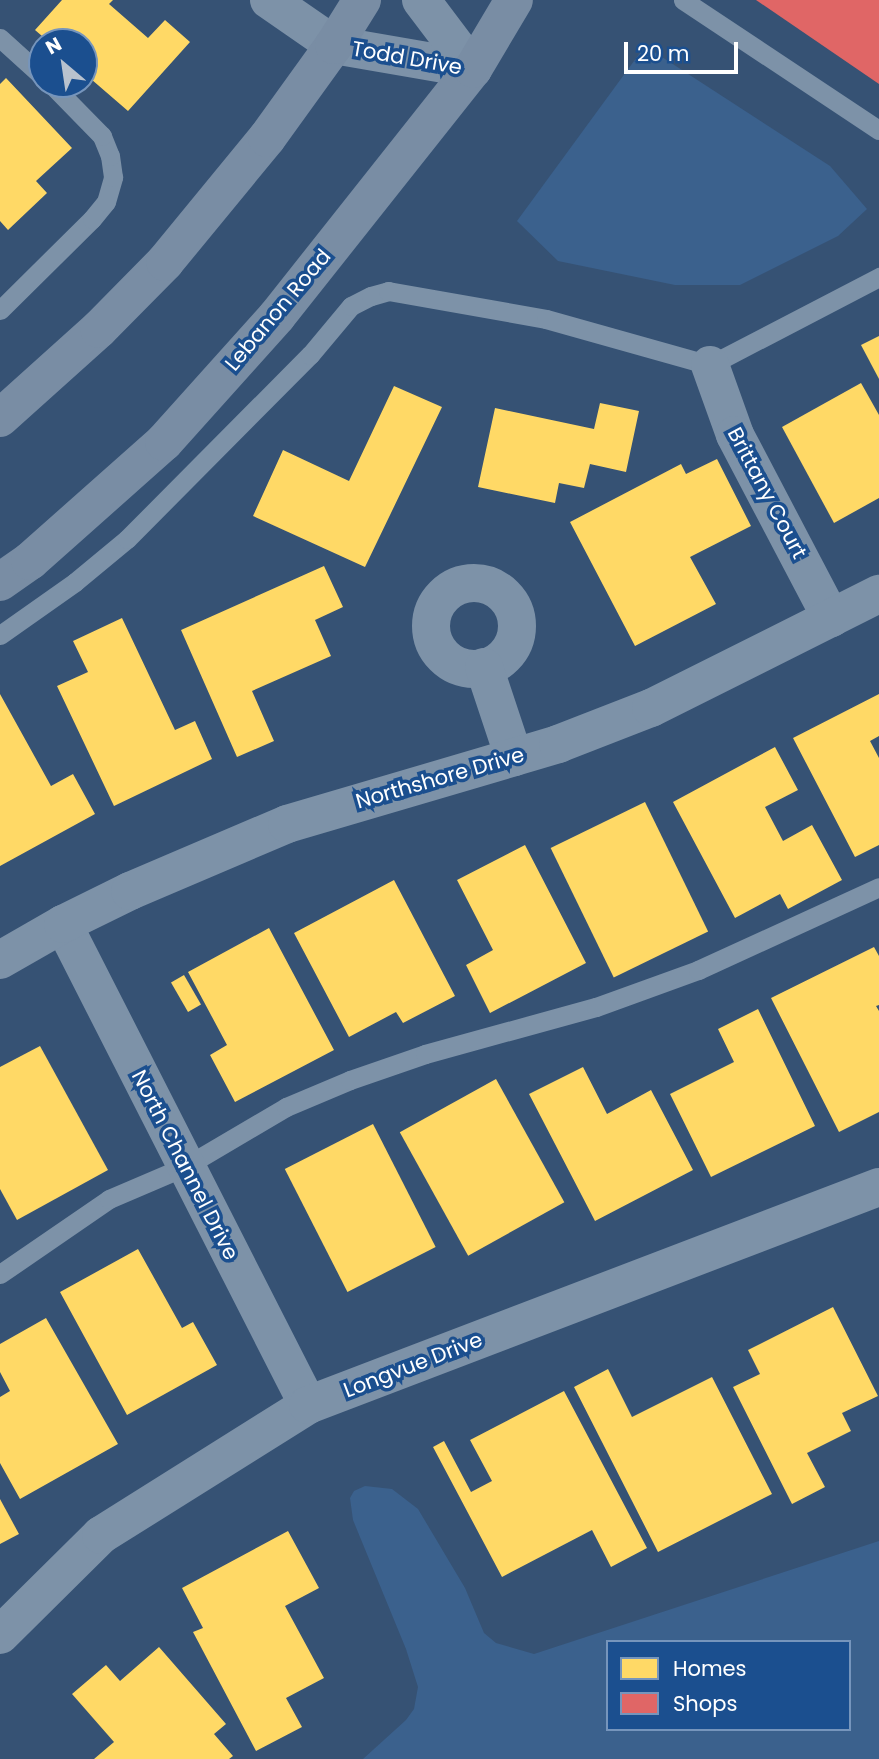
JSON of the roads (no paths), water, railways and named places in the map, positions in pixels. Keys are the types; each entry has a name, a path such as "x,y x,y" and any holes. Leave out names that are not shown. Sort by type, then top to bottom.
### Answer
{"main road":[{"path":"0,418 99,329 165,262 267,138 334,45 362,0"},
{"name":"Lebanon Road","path":"0,582 30,561 164,442 277,316 473,69 514,0"}],"street":[{"name":"Todd Drive","path":"269,0 334,45 473,69"},
{"name":"Todd Drive","path":"421,0 473,69"},
{"name":"Brittany Court","path":"710,365 735,435 831,618"},
{"name":"Northshore Drive","path":"0,960 63,924 184,866 287,824 558,744 652,708 879,594"},
{"path":"484,667 514,757"},
{"name":"North Channel Drive","path":"63,924 308,1405"},
{"name":"Longvue Drive","path":"0,1635 101,1535 308,1405 879,1187"}],"lane":[{"path":"682,0 879,130"},
{"path":"0,38 28,63"},
{"path":"0,310 106,202 113,177 110,156 102,135 65,98"},
{"path":"0,635 75,582 127,539 310,355 351,306 371,296 388,291 546,319 710,365 879,277"},
{"path":"0,1274 109,1199 186,1166 286,1108 350,1080 438,1050 596,1007 698,970 879,887"}],"water":[{"path":"645,46 830,166 867,209 838,236 740,285 675,285 558,261 517,221"},
{"path":"365,1486 392,1489 418,1509 465,1588 484,1633 496,1643 534,1654 879,1541 879,1759 363,1759 406,1720 414,1709 418,1687 406,1649 353,1520 350,1498 354,1491"}]}
